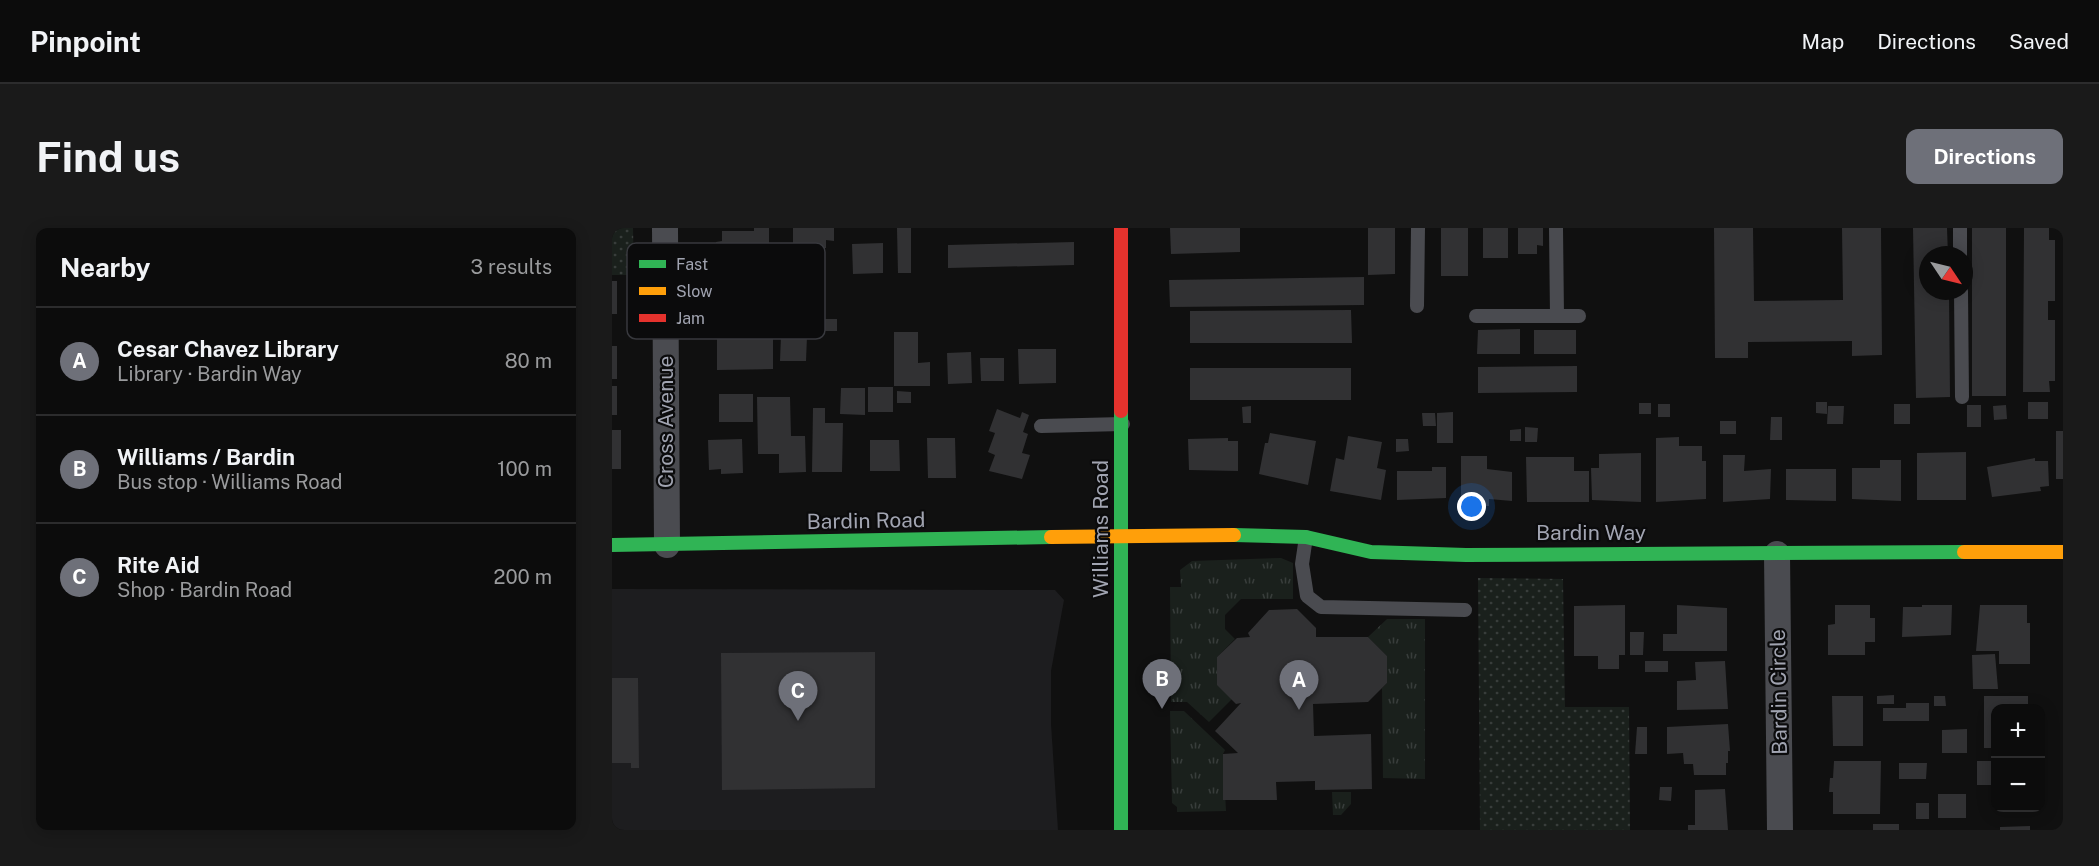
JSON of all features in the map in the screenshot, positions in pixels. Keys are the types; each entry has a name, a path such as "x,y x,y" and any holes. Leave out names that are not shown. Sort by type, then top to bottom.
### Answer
{"street":[{"name":"Cross Avenue","path":"665,228 665,243"},
{"name":"Williams Road","path":"1121,830 1122,228"},
{"name":"Cross Avenue","path":"666,339 667,545"},
{"name":"Bardin Way","path":"1121,536 1174,534 1306,537 1371,552 1407,553 2063,552"},
{"name":"Bardin Road","path":"612,544 667,545 1121,536"},
{"name":"Bardin Circle","path":"1777,554 1780,830"}],"lane":[{"path":"1417,306 1418,228"},
{"path":"1556,228 1557,316"},
{"path":"1960,228 1960,246"},
{"path":"1961,300 1962,397"},
{"path":"1476,316 1579,316"},
{"path":"1041,426 1123,423"},
{"path":"1306,537 1302,564 1307,596 1321,607 1465,609"}],"shaded area":[{"path":"612,589 1055,590 1064,600 1051,671 1051,724 1058,830 612,830"}],"green space":[{"path":"612,228 633,228 633,243 627,243 627,275 612,275"},
{"path":"1281,558 1293,563 1293,599 1241,599 1225,615 1225,629 1235,639 1217,657 1232,699 1209,722 1187,702 1171,702 1170,587 1181,587 1180,570 1192,561"},
{"path":"1478,578 1563,579 1565,707 1629,707 1630,830 1480,830"},
{"path":"1387,619 1425,619 1425,779 1383,778 1382,688 1387,683 1387,656 1368,637"},
{"path":"1170,711 1184,711 1225,750 1223,754 1226,811 1177,812 1177,807 1172,803"},
{"path":"1332,792 1351,792 1351,804 1341,815 1333,815"}],"building":[{"path":"754,228 769,228 769,243 716,243 722,241 722,231 754,231"},
{"path":"793,228 834,228 834,241 826,240 826,248 825,243 793,243"},
{"path":"897,228 911,228 911,273 898,273"},
{"path":"1170,228 1240,228 1240,252 1171,254"},
{"path":"1368,228 1395,228 1395,274 1368,275"},
{"path":"1441,228 1468,228 1468,276 1441,276"},
{"path":"1483,228 1508,228 1508,258 1483,258"},
{"path":"1518,228 1543,228 1543,246 1537,245 1537,254 1518,254"},
{"path":"1714,228 1753,228 1754,301 1843,300 1842,228 1881,228 1882,355 1852,356 1852,341 1748,342 1748,358 1715,358"},
{"path":"1913,228 1947,228 1948,246 1919,246 1919,300 1949,300 1950,397 1916,398"},
{"path":"1972,228 2006,228 2006,396 1972,396"},
{"path":"2024,228 2049,228 2049,240 2055,240 2055,301 2048,301 2048,320 2055,320 2055,381 2049,381 2050,392 2023,392"},
{"path":"1074,242 1074,265 948,268 948,245"},
{"path":"883,243 883,273 853,274 852,244"},
{"path":"1364,277 1364,305 1170,307 1169,280"},
{"path":"612,281 617,281 617,314 612,314"},
{"path":"1351,310 1352,343 1190,343 1190,311"},
{"path":"825,319 837,319 837,331 825,331"},
{"path":"1520,329 1520,354 1477,354 1478,330"},
{"path":"1534,330 1576,330 1576,354 1534,354"},
{"path":"894,332 918,332 918,363 930,362 930,386 894,386"},
{"path":"717,339 773,339 773,369 717,370"},
{"path":"781,339 807,339 806,361 780,361"},
{"path":"612,346 617,346 617,379 612,379"},
{"path":"1018,349 1056,349 1056,383 1019,384"},
{"path":"971,352 972,383 948,384 947,353"},
{"path":"980,358 1004,358 1004,381 981,381"},
{"path":"1577,366 1577,392 1478,393 1478,367"},
{"path":"1190,368 1351,368 1351,400 1190,400"},
{"path":"612,386 617,386 617,415 612,415"},
{"path":"868,387 893,387 893,412 868,412"},
{"path":"841,388 865,388 865,415 840,414"},
{"path":"897,391 911,392 911,403 897,403"},
{"path":"719,394 753,394 753,422 719,422"},
{"path":"757,397 790,397 791,436 805,436 806,472 779,473 779,454 758,454"},
{"path":"1816,402 1827,402 1827,414 1816,413"},
{"path":"2028,402 2048,402 2048,419 2028,419"},
{"path":"1639,403 1651,403 1651,414 1639,414"},
{"path":"1658,404 1670,404 1670,417 1658,417"},
{"path":"1894,404 1910,404 1910,424 1894,424"},
{"path":"1967,405 1981,405 1981,427 1967,427"},
{"path":"2006,405 2007,419 1994,420 1993,406"},
{"path":"1251,406 1251,423 1243,423 1242,407"},
{"path":"1828,406 1844,406 1843,424 1827,424"},
{"path":"813,408 825,408 825,423 843,423 842,472 812,472"},
{"path":"997,409 1020,418 1022,412 1029,415 1023,432 1028,434 1022,453 1030,455 1022,479 989,471 995,455 988,452 995,433 989,431"},
{"path":"1453,412 1453,443 1437,443 1437,413"},
{"path":"1422,413 1435,413 1436,426 1423,426"},
{"path":"1771,417 1782,417 1782,440 1770,440"},
{"path":"1720,421 1736,421 1736,434 1720,434"},
{"path":"1525,427 1538,428 1537,442 1525,442"},
{"path":"1521,429 1521,441 1510,441 1510,430"},
{"path":"612,430 621,430 621,469 612,469"},
{"path":"2056,431 2063,431 2063,479 2056,479"},
{"path":"1270,433 1316,441 1308,485 1259,474 1265,443 1268,443"},
{"path":"1348,436 1382,442 1377,468 1386,470 1381,500 1330,491 1336,458 1344,460"},
{"path":"1679,437 1679,446 1702,446 1702,461 1706,461 1706,499 1656,502 1656,438"},
{"path":"927,438 955,438 956,478 928,478"},
{"path":"1228,438 1228,441 1238,441 1238,471 1189,470 1188,439"},
{"path":"742,439 743,473 721,474 721,469 709,470 708,440"},
{"path":"1396,439 1408,439 1409,451 1396,452"},
{"path":"870,440 899,440 900,471 870,471"},
{"path":"1966,452 1966,500 1917,500 1917,453"},
{"path":"1641,453 1641,502 1592,500 1591,468 1599,468 1599,454"},
{"path":"1723,455 1745,455 1744,471 1771,469 1770,499 1723,502"},
{"path":"1461,456 1487,456 1487,469 1512,472 1512,501 1489,499 1489,506 1479,506 1480,500 1461,501"},
{"path":"1526,457 1574,457 1574,471 1589,471 1589,502 1527,502"},
{"path":"2035,458 2035,461 2048,461 2049,486 2040,487 2041,491 1992,497 1987,467"},
{"path":"1880,460 1901,460 1901,501 1852,499 1852,468 1880,468"},
{"path":"1432,467 1446,467 1446,498 1397,500 1397,471 1432,471"},
{"path":"1786,469 1836,469 1836,501 1786,500"},
{"path":"1625,605 1625,655 1619,655 1619,669 1598,669 1598,656 1574,656 1574,606"},
{"path":"1677,605 1727,608 1727,651 1663,651 1663,634 1677,634"},
{"path":"1835,605 1870,605 1870,618 1875,618 1875,642 1865,642 1865,655 1828,655 1828,625 1835,624"},
{"path":"1922,605 1952,605 1951,635 1902,637 1903,607 1922,607"},
{"path":"1980,605 2027,605 2027,623 2030,623 2030,664 1999,664 1999,651 1976,651"},
{"path":"1297,609 1316,628 1316,637 1368,637 1387,656 1387,683 1368,702 1313,704 1314,736 1371,734 1372,789 1315,790 1315,781 1276,782 1277,800 1223,800 1223,754 1238,753 1215,731 1241,703 1236,704 1217,685 1217,657 1237,638 1250,637 1248,633 1269,610"},
{"path":"1630,632 1644,632 1643,655 1630,655"},
{"path":"875,652 875,788 722,790 721,653"},
{"path":"1995,654 1998,689 1973,689 1972,655"},
{"path":"1645,661 1668,661 1668,672 1645,672"},
{"path":"1725,661 1728,709 1677,710 1677,681 1696,680 1695,662"},
{"path":"612,678 638,678 639,768 631,768 631,763 612,763"},
{"path":"1894,695 1894,704 1877,704 1877,696"},
{"path":"1832,696 1863,696 1863,746 1833,746"},
{"path":"1934,696 1945,696 1946,706 1934,706"},
{"path":"1984,696 2028,696 2028,704 1991,704 1991,748 1984,748"},
{"path":"1906,703 1929,703 1929,721 1883,721 1883,708 1906,708"},
{"path":"1728,724 1730,751 1728,751 1728,763 1726,763 1726,775 1694,775 1693,764 1684,764 1683,753 1667,754 1667,727"},
{"path":"1637,727 1647,727 1647,754 1635,754"},
{"path":"1967,729 1967,753 1942,753 1942,730"},
{"path":"1834,761 1881,761 1880,814 1833,814 1833,792 1829,792"},
{"path":"1977,761 1991,761 1991,785 1977,785"},
{"path":"1899,763 1927,763 1926,779 1899,779"},
{"path":"1660,787 1672,787 1671,801 1659,800"},
{"path":"1725,789 1728,830 1688,830 1688,825 1695,825 1695,790"},
{"path":"1938,794 1966,794 1966,818 1938,818"},
{"path":"1916,803 1929,803 1929,819 1916,819"},
{"path":"1873,824 1899,824 1899,830 1873,830"},
{"path":"2030,826 2030,830 2000,830 2000,827"}],"traffic: fast":[{"path":"1121,411 1121,830"},
{"path":"1234,535 1306,537 1371,552 1466,555 1964,552"},
{"path":"612,545 1051,537"}],"traffic: slow":[{"path":"1051,537 1234,535"},
{"path":"1964,552 2063,552"}],"traffic: jam":[{"path":"1121,228 1121,411"}],"place":[{"name":"Williams / Bardin","path":"1162,709"},
{"name":"Cesar Chavez Library","path":"1299,710"},
{"name":"Rite Aid","path":"798,721"}]}
